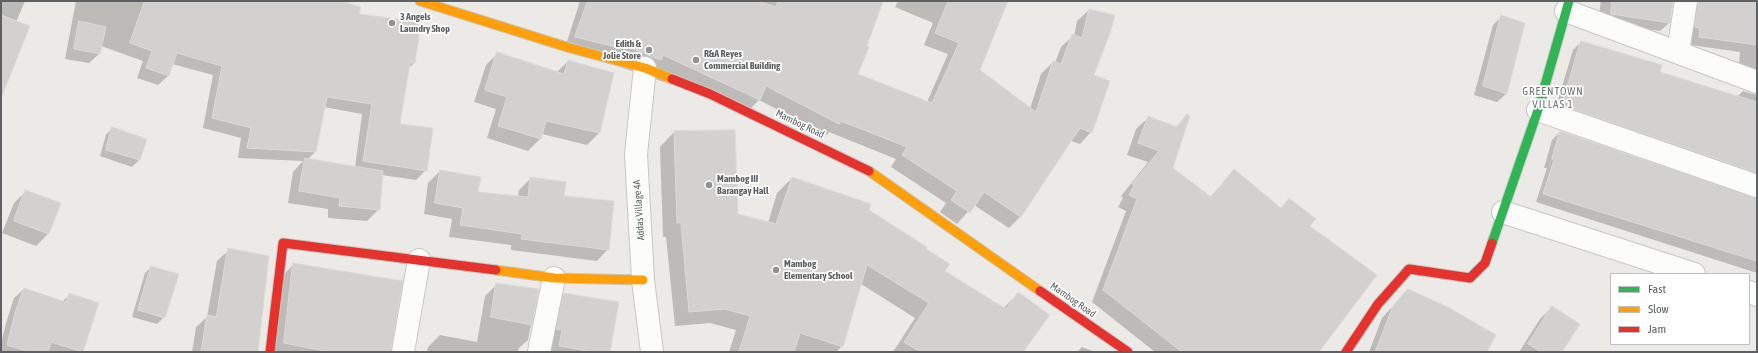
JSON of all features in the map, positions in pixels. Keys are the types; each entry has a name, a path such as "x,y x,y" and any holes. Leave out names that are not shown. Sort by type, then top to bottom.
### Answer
{"street":[{"name":"Mambog Road","path":"420,1 570,48 645,68 710,94 866,169 1128,352"},
{"path":"1678,52 1686,1"},
{"path":"1346,352 1378,304 1409,269 1470,278 1485,263 1538,110 1568,6 1678,52 1757,82"},
{"name":"Addas Village 4A","path":"645,68 636,154 644,280 652,352"},
{"path":"1538,110 1757,186"},
{"path":"1503,212 1691,273"},
{"path":"270,352 283,243 554,278 644,280"},
{"path":"403,352 419,260"},
{"path":"539,352 554,278"}],"building":[{"path":"145,1 342,1 361,7 359,14 421,22 415,63 410,63 400,124 433,128 427,171 363,161 372,104 327,97 316,152 247,148 251,128 212,118 222,66 177,53 169,76 146,68 152,51 130,43"},
{"path":"588,1 756,1 776,7 778,1 883,1 867,46 869,47 858,74 932,103 959,43 935,33 948,1 1008,1 980,70 1036,112 1053,61 1061,64 1072,34 1082,38 1089,9 1115,15 1110,33 1094,75 1110,81 1092,133 1080,128 1021,217 984,192 970,213 951,200 957,191 902,155 907,147 841,121 839,124 766,86 760,100 663,55 661,60 621,44 620,48 575,37"},
{"path":"1612,1 1673,1 1670,23 1611,14"},
{"path":"1698,1 1757,1 1757,45 1699,37 1700,28 1695,27"},
{"path":"1,15 30,26 2,96 1,96"},
{"path":"1501,15 1525,23 1507,94 1483,86"},
{"path":"79,21 106,27 100,54 74,49"},
{"path":"1581,41 1662,65 1660,72 1757,102 1757,173 1567,107 1568,103 1563,102"},
{"path":"497,52 564,74 568,60 614,73 600,133 546,121 541,139 498,126 507,97 485,90"},
{"path":"1187,114 1190,116 1173,168 1211,197 1234,169 1281,208 1289,198 1316,219 1310,226 1377,275 1319,352 1182,352 1103,290 1137,199 1129,195 1134,186 1132,184 1159,151 1138,143 1148,116 1177,127"},
{"path":"112,127 147,139 140,160 106,150"},
{"name":"Mambog Elementary School","path":"735,130 738,214 776,224 792,177 871,204 869,210 927,247 926,249 950,264 945,271 1006,309 1018,292 1050,315 1023,352 921,352 904,342 929,303 867,265 843,347 800,333 794,352 739,352 750,316 725,309 689,312 681,223 677,223 674,131"},
{"path":"1560,131 1757,198 1757,261 1543,194 1554,160 1552,159"},
{"path":"305,158 383,171 380,210 339,206 340,198 299,191"},
{"path":"440,170 481,177 478,192 528,197 530,177 566,182 564,196 614,201 609,250 521,239 522,234 460,225 463,208 435,203"},
{"path":"25,190 61,203 49,234 14,221"},
{"path":"228,248 269,256 258,352 201,352 207,315 216,317"},
{"path":"293,263 403,281 391,352 330,352 284,343"},
{"path":"151,266 179,274 165,318 138,310"},
{"path":"496,283 539,289 532,325 491,317"},
{"path":"24,288 66,302 69,293 99,303 83,352 51,342 48,352 30,352 7,345 15,313"},
{"path":"1408,289 1448,307 1496,335 1487,352 1375,352 1393,306"},
{"path":"564,293 619,302 610,352 593,352 559,346 562,330 556,329"},
{"path":"1552,306 1580,324 1562,352 1541,352 1528,344"}],"traffic: fast":[{"path":"1492,243 1538,110 1569,1"}],"traffic: slow":[{"path":"420,1 570,48 645,68 672,79"},
{"path":"869,171 1040,291"},
{"path":"496,270 554,278 643,280"}],"traffic: jam":[{"path":"672,79 710,94 869,171"},
{"path":"270,352 283,243 496,270"},
{"path":"1346,352 1378,304 1409,269 1470,278 1485,263 1492,243"},
{"path":"1040,291 1128,352"}],"place":[{"name":"3 Angels Laundry Shop","path":"392,23"},
{"name":"Edith & Jolie Store","path":"649,50"},
{"name":"R&A Reyes Commercial Building","path":"696,60"},
{"name":"Mambog III Barangay Hall","path":"709,185"},
{"name":"Mambog Elementary School","path":"776,270"}],"district":[{"name":"GREENTOWN VILLAS 1","path":"1553,98"}]}
